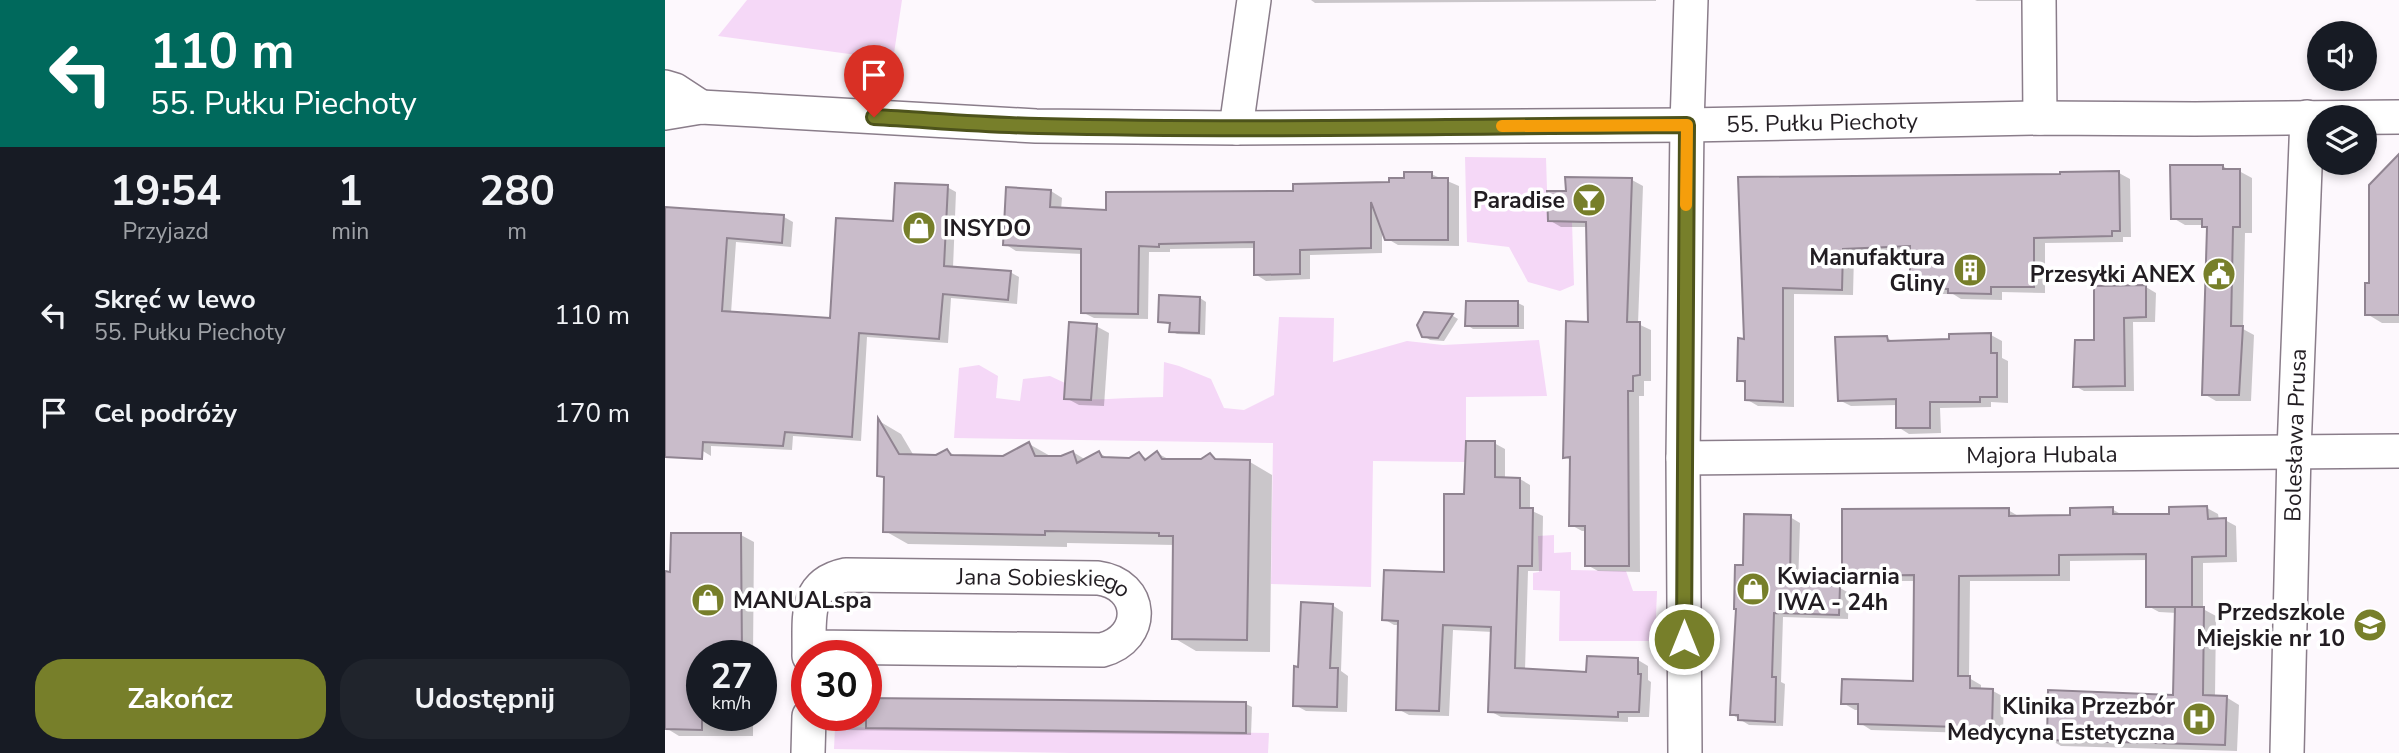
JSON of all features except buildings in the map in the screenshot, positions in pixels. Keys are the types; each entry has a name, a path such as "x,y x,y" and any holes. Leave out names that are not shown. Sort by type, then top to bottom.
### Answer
{"street":[{"path":"1236,128 1254,0"},
{"path":"1685,753 1683,457 1691,0"},
{"path":"2039,0 2040,118"},
{"name":"55. Pułku Piechoty","path":"674,92 1036,126 1236,128 1687,125 2040,118 2307,117"},
{"name":"Bolesława Prusa","path":"2287,753 2294,451 2307,117"},
{"name":"55. Pułku Piechoty","path":"2377,117 2399,117"},
{"name":"Majora Hubala","path":"1683,457 2399,451"},
{"name":"Jana Sobieskiego","path":"846,575 1110,579 1121,585 1134,606 1135,618 1124,640 1114,647 1102,650 809,652 811,603 815,592 834,578 846,575"},
{"path":"808,753 809,731"}],"shaded area":[{"path":"747,0 902,0 893,60 718,36"},
{"path":"1465,157 1546,158 1548,221 1572,222 1574,285 1560,291 1528,282 1509,247 1467,242"},
{"path":"1279,317 1334,318 1333,362 1407,341 1443,345 1539,340 1547,396 1466,397 1466,462 1373,461 1371,587 1271,584 1273,443 954,438 959,368 979,365 998,376 996,398 1020,401 1023,379 1050,376 1065,383 1064,399 1089,400 1163,397 1164,362 1211,379 1224,408 1244,410 1274,395"},
{"path":"1554,535 1554,553 1571,552 1571,570 1626,571 1633,591 1657,591 1655,641 1559,641 1560,591 1533,590 1533,573 1539,572 1538,536"},
{"path":"882,728 1269,733 1268,753 834,749 835,731 882,731"}],"slow traffic":[{"path":"1502,126 1687,125 1686,205"}],"place":[{"name":"Paradise","path":"1589,200"},
{"name":"INSYDO","path":"919,228"},
{"name":"Manufaktura Gliny","path":"1970,270"},
{"name":"Przesyłki ANEX","path":"2219,274"},
{"name":"Kwiaciarnia IWA - 24h","path":"1753,589"},
{"name":"MANUALspa","path":"708,600"},
{"name":"Przedszkole Miejskie nr 10","path":"2370,625"},
{"name":"Klinika Przezbór Medycyna Estetyczna","path":"2199,719"}],"route":[{"path":"874,117 1086,127 1687,125 1684,639"}]}
